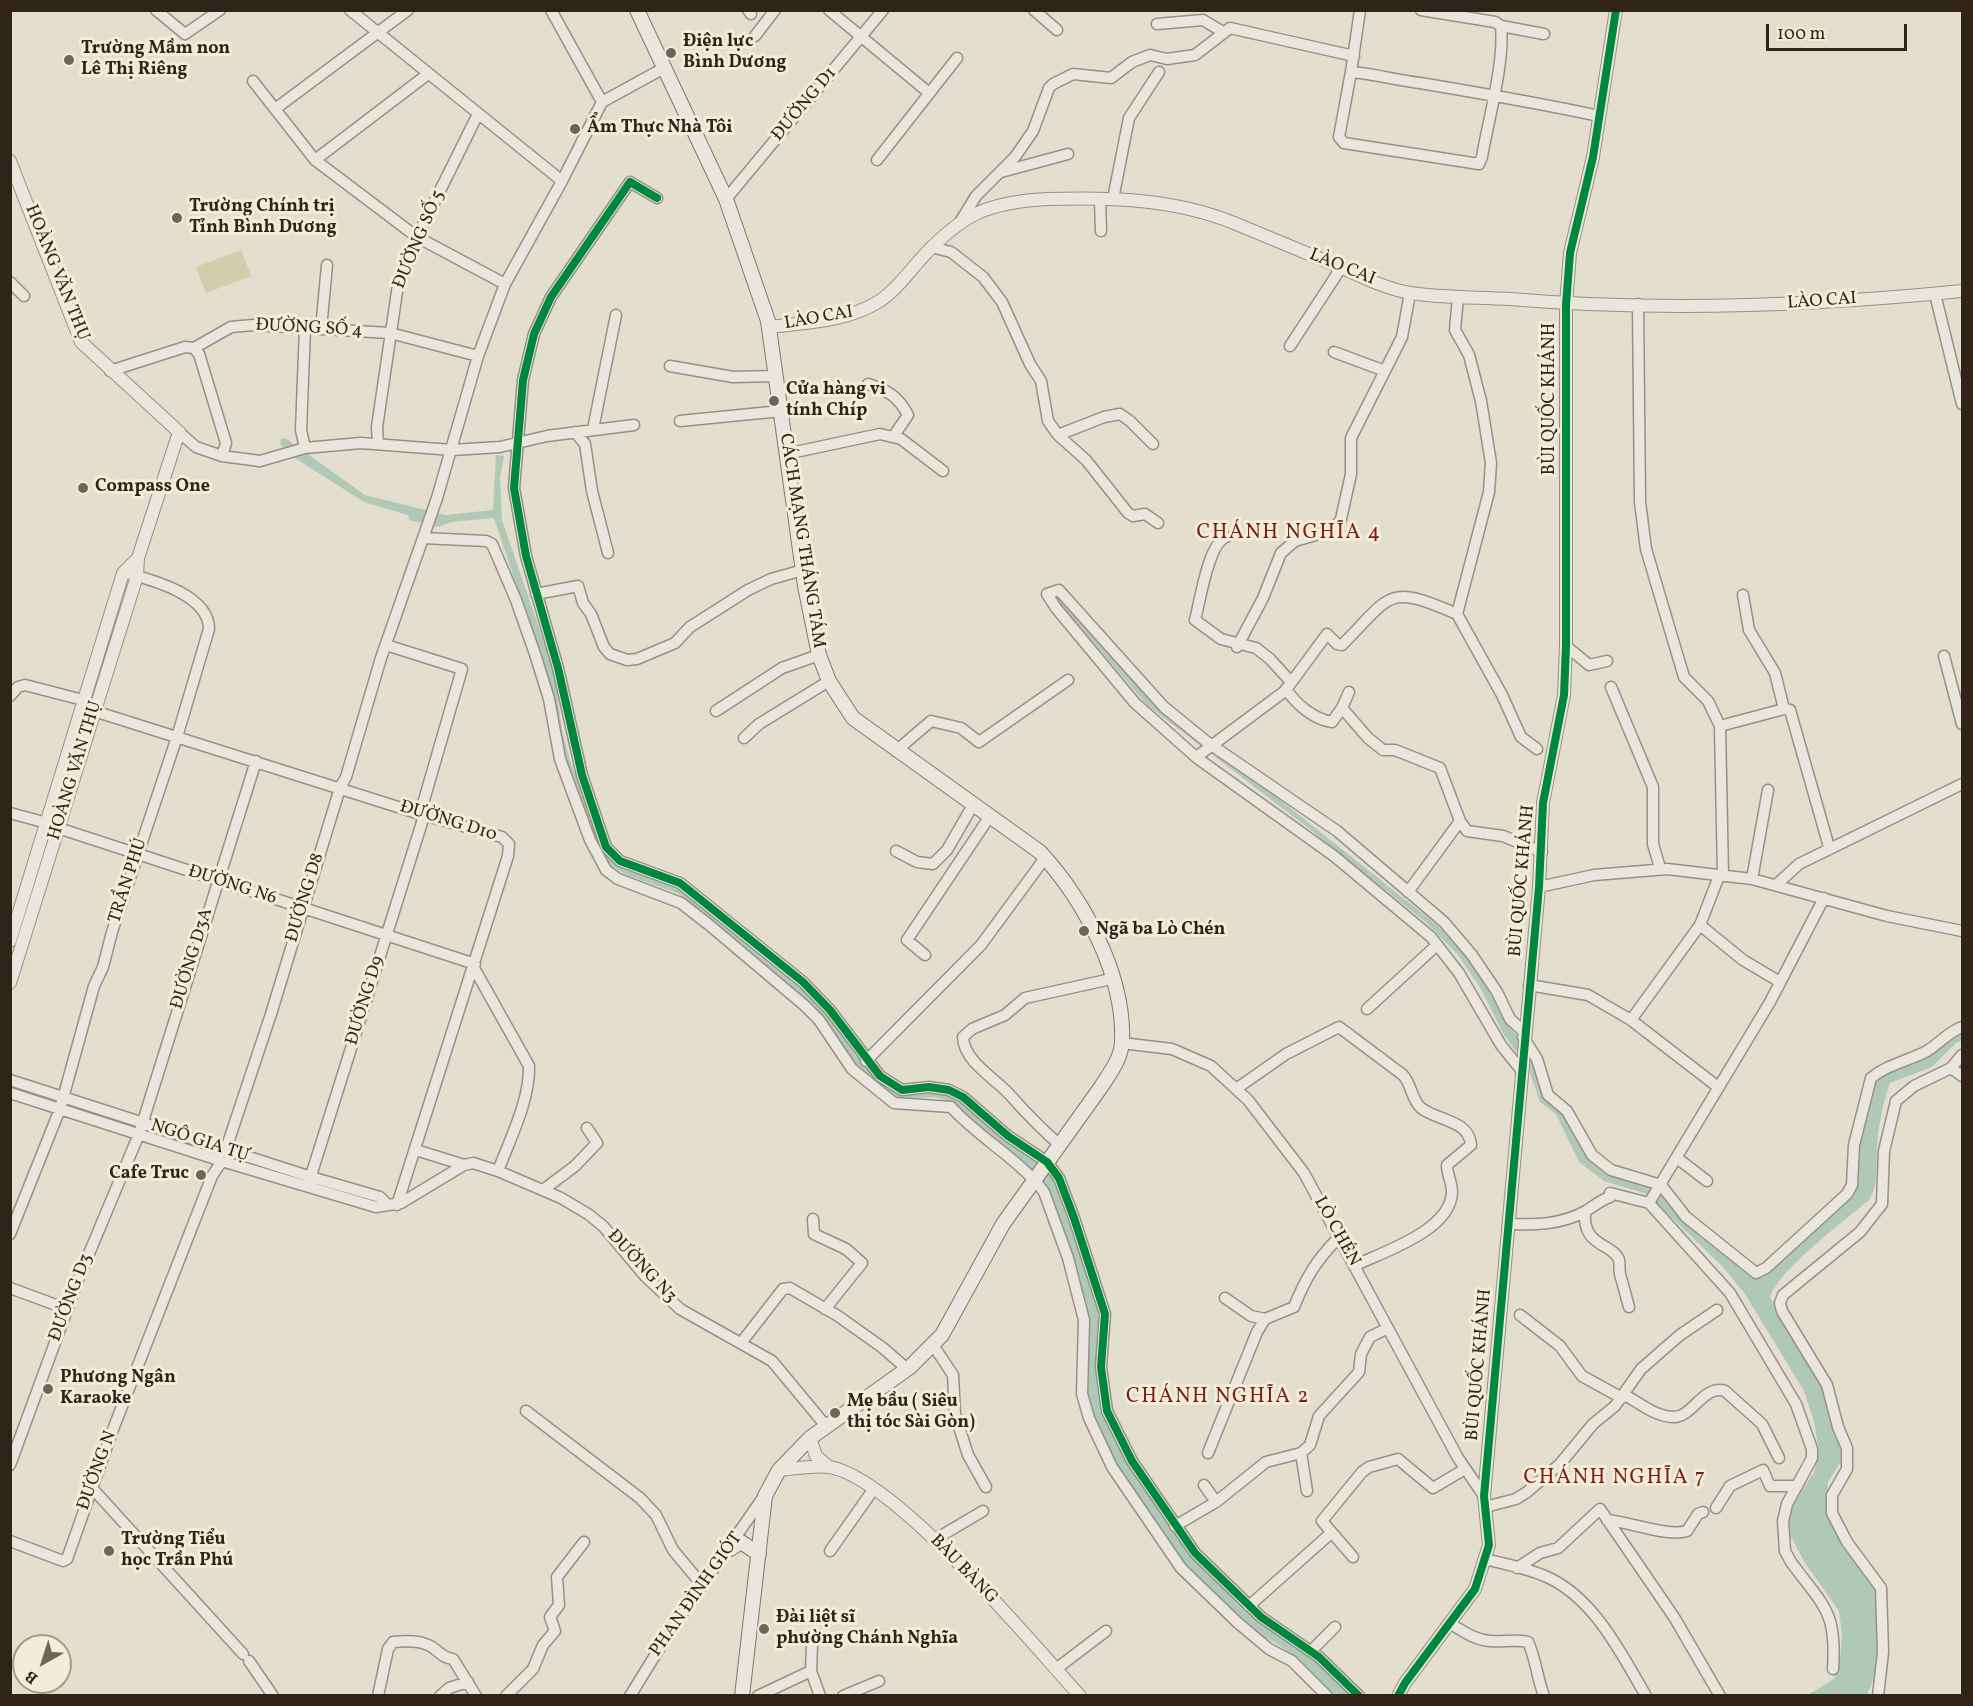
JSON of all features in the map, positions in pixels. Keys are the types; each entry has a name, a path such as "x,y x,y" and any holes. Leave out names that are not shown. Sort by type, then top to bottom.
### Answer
{"main road":[{"name":"CÁCH MẠNG THÁNG TÁM","path":"637,10 726,199 769,327 803,570 819,656 829,681 853,718 1045,858 1074,894 1098,941 1111,979 1122,1043 1115,1065 1035,1179"},
{"path":"742,1695 765,1496 779,1470 810,1438 907,1369 933,1345 950,1324 1003,1224 1035,1179"},
{"path":"730,1549 741,1542 759,1554"}],"street":[{"path":"156,10 185,34 220,10"},
{"path":"350,10 562,181"},
{"path":"275,109 379,34 408,10"},
{"path":"551,10 602,102 664,68"},
{"path":"755,36 776,10"},
{"path":"829,10 928,92"},
{"name":"ĐƯỜNG D1","path":"726,199 884,10"},
{"path":"1034,10 1057,30"},
{"path":"1360,10 1339,137 1344,143 1479,164 1503,39 1502,26"},
{"path":"1421,10 1495,22 1502,26 1544,34"},
{"name":"BÙI QUỐC KHÁNH","path":"1398,1695 1475,1589 1489,1545 1484,1502 1521,1067 1542,852 1543,803 1564,695 1566,305 1570,253 1593,157 1616,10"},
{"path":"1157,24 1203,20 1224,32"},
{"path":"960,222 976,196 1001,172 1033,131 1049,88 1073,74 1111,78 1132,62 1150,55 1167,59 1188,57 1233,28 1354,56"},
{"path":"877,160 928,92 957,58"},
{"path":"1113,199 1129,118 1159,72"},
{"path":"1351,72 1493,95 1599,116"},
{"path":"315,160 428,74"},
{"path":"253,81 315,160 417,237 505,284"},
{"name":"ĐƯỜNG D8","path":"223,1155 303,910 340,788 346,777 386,645 437,498 478,356 505,284 562,181 602,102"},
{"name":"ĐƯỜNG SỐ 5","path":"378,444 377,427 398,285 417,237 478,114"},
{"path":"1001,172 1068,154"},
{"name":"HOÀNG VĂN THỤ","path":"10,161 81,342 179,432 138,558 137,576 104,681 94,711 75,753 53,826 38,896 16,950 10,983"},
{"path":"657,198 630,182 551,297 534,334 523,380 517,443 514,488 536,596 558,668 584,782 606,847 620,861 680,883 803,982 830,1010 866,1061 880,1076 902,1089 949,1090 963,1097 1008,1136 1046,1163 1059,1178 1067,1198 1105,1314 1101,1360 1107,1411 1132,1461 1195,1553 1249,1606 1311,1651 1359,1695"},
{"path":"1100,199 1101,231"},
{"name":"LÀO CAI","path":"769,327 856,314 882,300 931,247 960,222 994,205 1012,201 1113,199 1172,205 1231,221 1341,268 1410,293 1566,305 1638,304 1698,308 1787,305 1962,291"},
{"path":"931,247 951,252 982,277 1002,302 1030,364 1041,381 1048,421 1058,435 1086,460 1128,513 1133,516 1145,514 1158,523"},
{"path":"321,329 327,265"},
{"path":"1290,346 1341,268"},
{"path":"10,282 24,296"},
{"path":"1238,645 1263,598 1281,553 1295,541 1333,530 1341,519 1351,474 1351,438 1402,337 1410,293"},
{"path":"1935,294 1962,404"},
{"path":"1457,614 1490,492 1491,463 1481,401 1469,355 1455,330 1458,297"},
{"path":"1631,1020 1700,924 1721,876 1720,726 1708,701 1684,677 1647,549 1640,502 1638,304"},
{"path":"593,429 616,315"},
{"name":"ĐƯỜNG SỐ 4","path":"110,371 185,346 194,348 231,327 253,325 390,333 478,356"},
{"path":"304,448 302,430 305,328"},
{"path":"194,348 199,354 226,443 222,456"},
{"path":"1335,352 1385,371"},
{"path":"670,366 733,376 776,376"},
{"path":"868,384 886,390 900,401 908,415 893,437"},
{"path":"680,421 781,411"},
{"path":"1058,435 1104,417 1120,414 1131,421 1153,444"},
{"path":"179,432 196,447 222,456 260,461 304,448 362,443 452,450 500,447 593,429 634,425"},
{"path":"575,432 585,444 592,491 608,554"},
{"path":"786,454 880,434 901,439 943,471"},
{"path":"424,534 486,541 492,544 517,603 549,699 560,759 590,840 606,870 618,879 681,903 804,1005 819,1020 852,1069 892,1102 902,1106 951,1107 977,1133 1035,1179 1044,1192 1076,1283 1084,1320 1082,1394 1099,1441 1112,1467 1181,1568 1238,1623 1269,1649 1292,1661 1327,1695"},
{"path":"1226,537 1219,542 1207,572 1195,620 1213,634 1238,645 1256,648 1270,659 1289,686 1296,704 1324,720 1332,722 1349,692"},
{"name":"HOÀNG VĂN THỤ","path":"75,753 83,700 123,573 138,558"},
{"path":"517,603 578,586 583,603 591,614 604,647 617,657 637,659 675,643 690,627 748,590 771,579 803,570"},
{"name":"TRẦN PHÚ","path":"10,1234 61,1104 94,986 104,967 112,932 177,737 208,634 208,620 203,610 188,598 137,576 123,573"},
{"path":"1521,1067 1494,1034 1460,973 1431,936 1334,856 1197,758 1135,703 1047,594 1059,590 1164,708 1213,746 1337,831 1444,922 1472,955 1497,992 1510,1019 1524,1034 1537,1059 1548,1095 1566,1111 1592,1155 1611,1170 1660,1186 1686,1217 1752,1271 1760,1272 1826,1216 1847,1194 1852,1185 1854,1145 1871,1078 1896,1062 1927,1051 1949,1033 1962,1027"},
{"path":"1199,755 1289,686 1327,634 1337,644 1342,645 1372,614 1395,596 1405,595 1423,599 1457,614 1502,695 1521,737 1537,749"},
{"path":"1743,595 1749,630 1775,674 1784,709"},
{"name":"ĐƯỜNG D9","path":"309,1182 387,936 462,669 386,645"},
{"path":"1566,646 1589,665 1607,661"},
{"path":"716,711 782,668 819,656"},
{"path":"1944,656 1962,724"},
{"path":"91,677 104,681"},
{"path":"896,751 931,721 961,728 979,741 1068,680"},
{"path":"744,738 768,718 829,681"},
{"path":"10,696 18,687 25,685 83,700"},
{"path":"1611,687 1653,787 1653,844 1660,868"},
{"path":"1342,708 1368,738 1383,750 1395,750 1440,768 1460,821 1467,831 1503,836 1542,852"},
{"path":"1720,726 1784,709 1791,712 1829,847"},
{"name":"ĐƯỜNG D10","path":"94,711 422,815 502,837 509,844 474,966 416,1150 392,1205"},
{"name":"ĐƯỜNG D3A","path":"140,1129 256,762"},
{"path":"570,786 584,782"},
{"path":"1776,885 1799,864 1829,847 1962,784"},
{"path":"1752,879 1768,790"},
{"path":"896,851 917,862 933,864 954,840 973,805"},
{"name":"ĐƯỜNG N6","path":"10,813 474,966"},
{"path":"925,955 907,940 990,816"},
{"path":"1408,892 1460,821"},
{"name":"HOÀNG VĂN THỤ","path":"10,941 25,894 53,826"},
{"path":"866,1061 981,945 1045,858"},
{"path":"1539,887 1594,875 1660,868 1752,879 1908,921 1962,931"},
{"path":"655,894 660,876"},
{"path":"25,894 38,896"},
{"path":"1650,1201 1780,982 1824,898"},
{"path":"1700,924 1743,960 1780,982"},
{"path":"1367,1009 1437,945"},
{"path":"474,966 529,1066 529,1076 515,1126 498,1171"},
{"path":"1060,1145 1031,1120 1010,1094 975,1062 963,1043 963,1037 972,1029 1005,1015 1025,999 1111,979"},
{"path":"1529,985 1588,995 1631,1020 1718,1087"},
{"path":"1236,1089 1287,1054 1339,1027 1403,1076 1411,1084 1414,1100 1422,1108 1462,1126 1469,1136 1472,1145 1447,1165 1452,1193 1446,1209 1433,1224 1401,1245 1383,1251 1354,1266"},
{"name":"LÒ CHÉN","path":"1122,1043 1172,1049 1211,1066 1248,1100 1304,1173 1484,1502"},
{"path":"1878,1695 1883,1652 1881,1588 1847,1542 1832,1513 1832,1496 1847,1469 1847,1448 1838,1427 1827,1385 1782,1311 1780,1303 1783,1295 1860,1232 1882,1204 1884,1151 1896,1101 1914,1086 1952,1068 1962,1055"},
{"path":"1952,1068 1962,1076"},
{"name":"NGÔ GIA TỰ","path":"10,1080 61,1104"},
{"path":"892,1102 902,1089"},
{"name":"NGÔ GIA TỰ","path":"10,1092 61,1104 309,1182 380,1197 392,1205"},
{"path":"543,1190 575,1166 597,1143 587,1128"},
{"name":"ĐƯỜNG D3","path":"10,1465 67,1309 140,1129"},
{"name":"ĐƯỜNG N3","path":"416,1150 464,1165 473,1163 498,1171 543,1190 588,1214 603,1226 645,1276 680,1309 706,1326 772,1361 826,1426"},
{"name":"ĐƯỜNG N","path":"10,1541 63,1561 67,1559 212,1176 223,1155"},
{"path":"1677,1158 1707,1181"},
{"path":"392,1205 464,1165"},
{"path":"1508,1224 1539,1226 1585,1212 1610,1197 1610,1192 1650,1201 1730,1293 1791,1393 1812,1449 1808,1468 1787,1504 1783,1521 1785,1551 1832,1619 1833,1669"},
{"path":"1585,1212 1584,1222 1590,1235 1602,1247 1614,1253 1619,1261 1619,1270 1629,1307"},
{"path":"813,1219 814,1234 846,1249 862,1263 825,1309"},
{"path":"1208,1453 1257,1332 1265,1319 1294,1306 1305,1277 1317,1260 1338,1238"},
{"path":"10,1288 67,1309"},
{"path":"741,1343 787,1288 825,1309 884,1348 907,1369"},
{"path":"1226,1298 1251,1316 1265,1319"},
{"path":"1484,1502 1516,1499 1527,1492 1560,1464 1593,1424 1623,1396 1641,1369 1680,1335 1717,1310"},
{"path":"1520,1315 1560,1346 1582,1376 1657,1413 1671,1417 1683,1414 1712,1393 1725,1391 1762,1424 1779,1458"},
{"path":"1175,1526 1216,1503 1266,1462 1300,1453 1310,1445 1318,1416 1359,1372 1361,1354 1370,1338 1388,1328"},
{"path":"933,1345 953,1375 955,1414 968,1455 986,1487"},
{"path":"1083,1361 1101,1360"},
{"path":"526,1411 640,1498 657,1515 673,1550 703,1586"},
{"path":"810,1438 816,1456 829,1467"},
{"path":"1300,1453 1307,1491"},
{"path":"1353,1557 1323,1525 1323,1516 1369,1467 1398,1459 1433,1488 1465,1469"},
{"path":"779,1470 829,1467"},
{"name":"BÀU BÀNG","path":"829,1467 847,1473 892,1500 934,1540 1080,1695"},
{"path":"1716,1508 1730,1486 1763,1470 1770,1486 1797,1486"},
{"path":"1204,1485 1216,1503"},
{"path":"92,1488 246,1658 273,1695"},
{"path":"830,1551 873,1490"},
{"name":"PHAN ĐÌNH GIÓT","path":"630,1695 667,1636 765,1496"},
{"path":"1517,1568 1540,1553 1558,1548 1600,1509 1674,1617 1703,1670 1720,1695"},
{"path":"934,1540 983,1510"},
{"path":"1607,1520 1629,1521 1664,1532 1676,1533 1687,1530 1698,1514 1703,1512"},
{"path":"1249,1606 1330,1534"},
{"path":"506,1695 533,1669 543,1645 555,1631 550,1617 559,1605 557,1577 584,1542"},
{"path":"1484,1559 1548,1577 1582,1601 1619,1650 1646,1695"},
{"path":"1451,1624 1476,1638 1491,1642 1517,1640 1528,1642 1534,1655 1537,1678 1544,1695"},
{"path":"1311,1651 1335,1627"},
{"path":"1056,1669 1106,1631"},
{"path":"378,1695 388,1649 393,1642 428,1645 447,1659 453,1659 476,1695"},
{"path":"812,1645 811,1671 820,1695"},
{"path":"758,1695 811,1671"},
{"path":"843,1695 879,1681"},
{"path":"440,1695 449,1688 468,1682"}],"shaded area":[{"path":"241,250 251,276 206,293 196,267"},
{"path":"285,438 365,495 446,515 493,510 496,455 504,456 500,477 502,520 554,671 562,730 570,761 608,854 681,886 817,998 855,1055 890,1086 950,1093 998,1134 1028,1154 1051,1174 1098,1304 1098,1394 1103,1416 1121,1453 1167,1523 1196,1559 1317,1657 1352,1695 1335,1695 1291,1653 1257,1632 1184,1563 1116,1464 1088,1412 1083,1371 1086,1309 1043,1185 946,1100 935,1097 899,1099 886,1093 849,1059 811,1003 787,982 677,893 626,875 604,861 563,763 546,673 494,518 452,522 437,527 409,520 408,515 364,502 295,458 280,444 281,439"},
{"path":"1053,595 1057,595 1146,693 1437,925 1475,965 1511,1029 1533,1053 1539,1075 1588,1155 1605,1172 1651,1186 1715,1248 1754,1276 1760,1277 1765,1273 1846,1200 1875,1082 1880,1076 1962,1030 1962,1041 1957,1042 1932,1067 1890,1083 1880,1123 1876,1181 1870,1199 1800,1259 1776,1285 1770,1297 1821,1380 1835,1422 1842,1460 1828,1482 1826,1513 1841,1542 1874,1582 1880,1622 1880,1664 1867,1695 1808,1695 1834,1679 1840,1662 1842,1635 1839,1611 1805,1563 1790,1535 1789,1510 1814,1472 1819,1451 1814,1422 1804,1391 1745,1294 1722,1266 1647,1194 1604,1181 1579,1162 1556,1114 1540,1102 1529,1070 1504,1035 1481,989 1458,955 1428,924 1307,827 1147,705"}],"cycle path":[{"path":"1398,1696 1405,1683 1475,1589 1489,1545 1484,1496 1539,887 1543,803 1564,695 1566,305 1570,253 1593,157 1616,10"},
{"path":"657,198 630,182 551,297 534,334 523,380 514,488 526,556 558,668 582,775 606,847 620,861 680,883 803,982 830,1010 880,1076 902,1090 929,1087 949,1090 963,1097 1008,1136 1047,1162 1059,1178 1105,1314 1101,1367 1107,1411 1132,1461 1195,1553 1261,1617 1319,1657 1359,1696"}],"place":[{"name":"Điện lực Bình Dương","path":"671,53"},
{"name":"Trường Mầm non Lê Thị Riêng","path":"69,60"},
{"name":"Ẩm Thực Nhà Tôi","path":"575,129"},
{"name":"Trường Chính trị Tỉnh Bình Dương","path":"177,218"},
{"name":"Cửa hàng vi tính Chíp","path":"774,401"},
{"name":"Compass One","path":"83,488"},
{"name":"Ngã ba Lò Chén","path":"1084,931"},
{"name":"Cafe Truc","path":"201,1175"},
{"name":"Phương Ngân Karaoke","path":"48,1389"},
{"name":"Mẹ bầu ( Siêu thị tóc Sài Gòn)","path":"835,1413"},
{"name":"Trường Tiểu học Trần Phú","path":"109,1551"},
{"name":"Đài liệt sĩ phường Chánh Nghĩa","path":"764,1629"}],"district":[{"name":"CHÁNH NGHĨA 4","path":"1289,534"},
{"name":"CHÁNH NGHĨA 2","path":"1218,1398"},
{"name":"CHÁNH NGHĨA 7","path":"1615,1479"}]}
